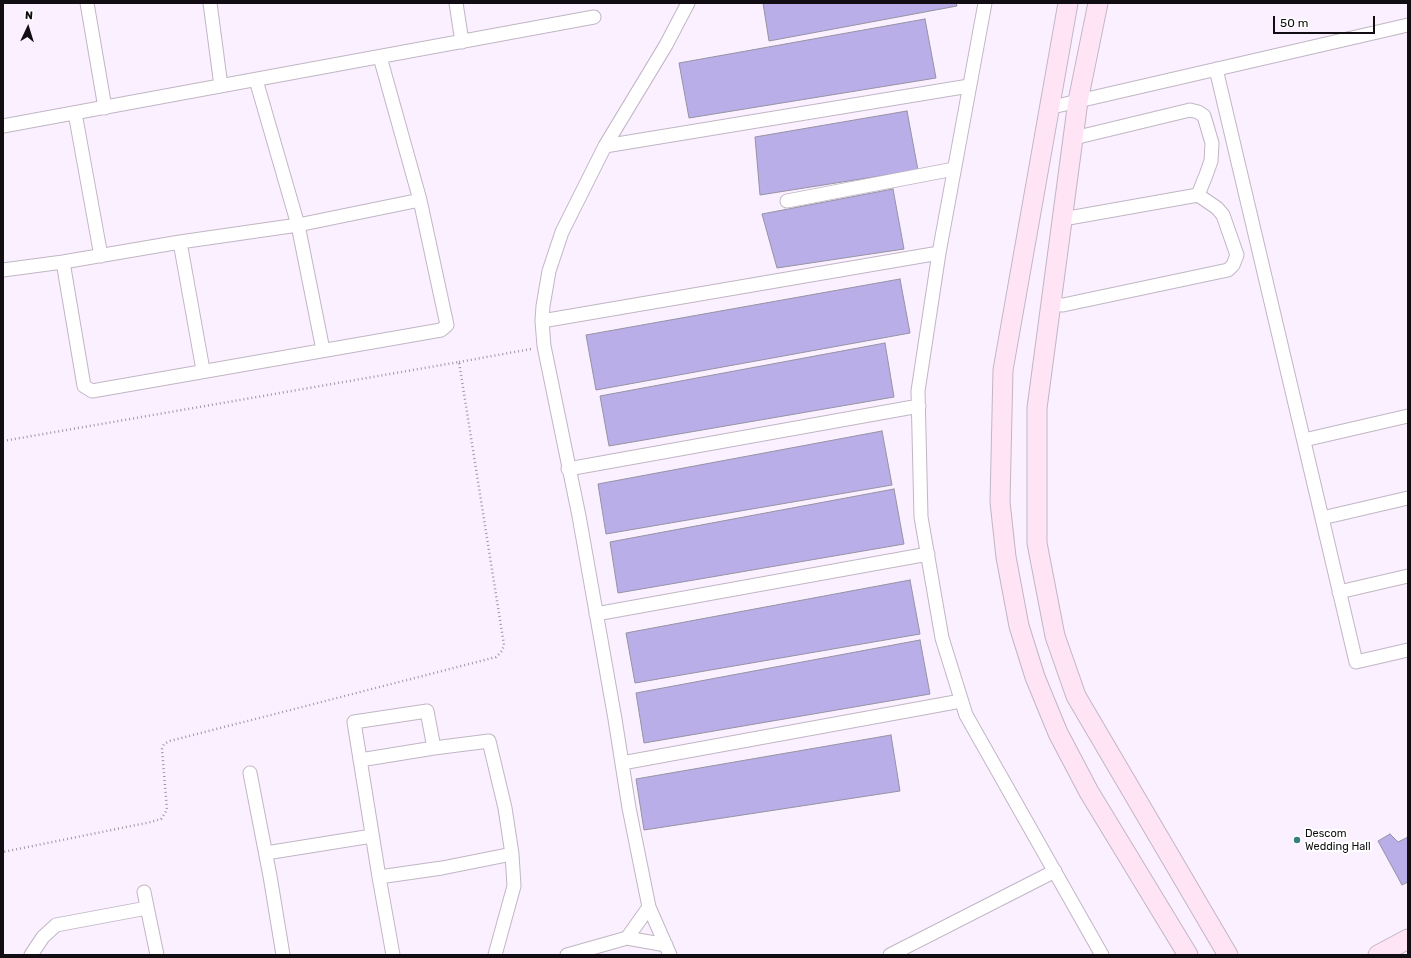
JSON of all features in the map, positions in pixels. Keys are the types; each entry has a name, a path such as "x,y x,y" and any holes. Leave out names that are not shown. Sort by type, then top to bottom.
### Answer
{"street":[{"path":"87,3 105,108"},
{"path":"210,3 221,86"},
{"path":"456,3 462,42"},
{"path":"668,950 649,907 630,808 579,516 544,346 542,321 549,271 562,232 605,146 666,45 688,3"},
{"path":"985,3 954,169 918,391 921,517 942,638 966,715 1102,955"},
{"path":"1068,3 1048,108 1003,370 1000,502 1006,557 1019,626 1035,677 1058,733 1089,792 1188,955"},
{"path":"1098,3 1078,101 1037,408 1038,543 1055,636 1076,696 1228,955"},
{"path":"3,126 594,17"},
{"path":"1048,108 1408,25"},
{"path":"63,262 84,386 92,390 441,330 447,325 420,200 380,57"},
{"path":"1216,69 1356,662 1408,650"},
{"path":"256,80 298,225 324,350"},
{"path":"605,146 970,86"},
{"path":"1074,138 1190,110 1198,112 1204,116 1212,143 1211,161 1198,195"},
{"path":"75,113 101,256"},
{"path":"787,201 954,169"},
{"path":"1051,304 1063,305 1228,270 1233,265 1237,255 1222,215 1217,208 1198,195 1063,219"},
{"path":"3,270 298,225 420,200"},
{"path":"180,242 203,370"},
{"path":"542,321 940,253"},
{"path":"568,468 919,406"},
{"path":"1304,440 1408,416"},
{"path":"1322,518 1408,498"},
{"path":"596,614 928,554"},
{"path":"1339,592 1408,576"},
{"path":"622,763 961,701"},
{"path":"393,955 354,722 427,711 434,748"},
{"path":"360,760 490,741 505,808 512,854 514,886 495,955"},
{"path":"250,773 266,853 283,955"},
{"path":"266,853 372,836"},
{"path":"379,877 442,868 512,854"},
{"path":"890,955 1055,871"},
{"path":"144,892 157,955"},
{"path":"628,938 649,907"},
{"path":"31,955 43,937 56,925 147,908"},
{"path":"567,955 628,938 668,950"},
{"path":"1378,955 1408,939"}],"path":[{"path":"3,441 544,346"},
{"path":"3,852 161,819 167,810 162,749 164,744 170,741 496,657 502,651 504,645 458,362"}],"building":[{"path":"763,3 956,3 957,6 769,41"},
{"path":"925,19 936,78 689,118 679,63"},
{"path":"907,111 918,170 760,195 755,137"},
{"path":"893,189 904,249 777,268 762,214"},
{"path":"900,279 910,333 596,390 586,335"},
{"path":"885,343 894,397 609,446 600,396"},
{"path":"882,431 892,485 606,534 598,484"},
{"path":"894,489 904,544 618,593 610,542"},
{"path":"910,580 920,634 635,683 626,633"},
{"path":"920,640 930,694 644,743 636,693"},
{"path":"891,735 900,791 644,830 636,779"},
{"path":"1390,834 1398,842 1408,837 1408,882 1402,885 1378,841"}],"place":[{"name":"Descom Wedding Hall","path":"1297,840"}]}
